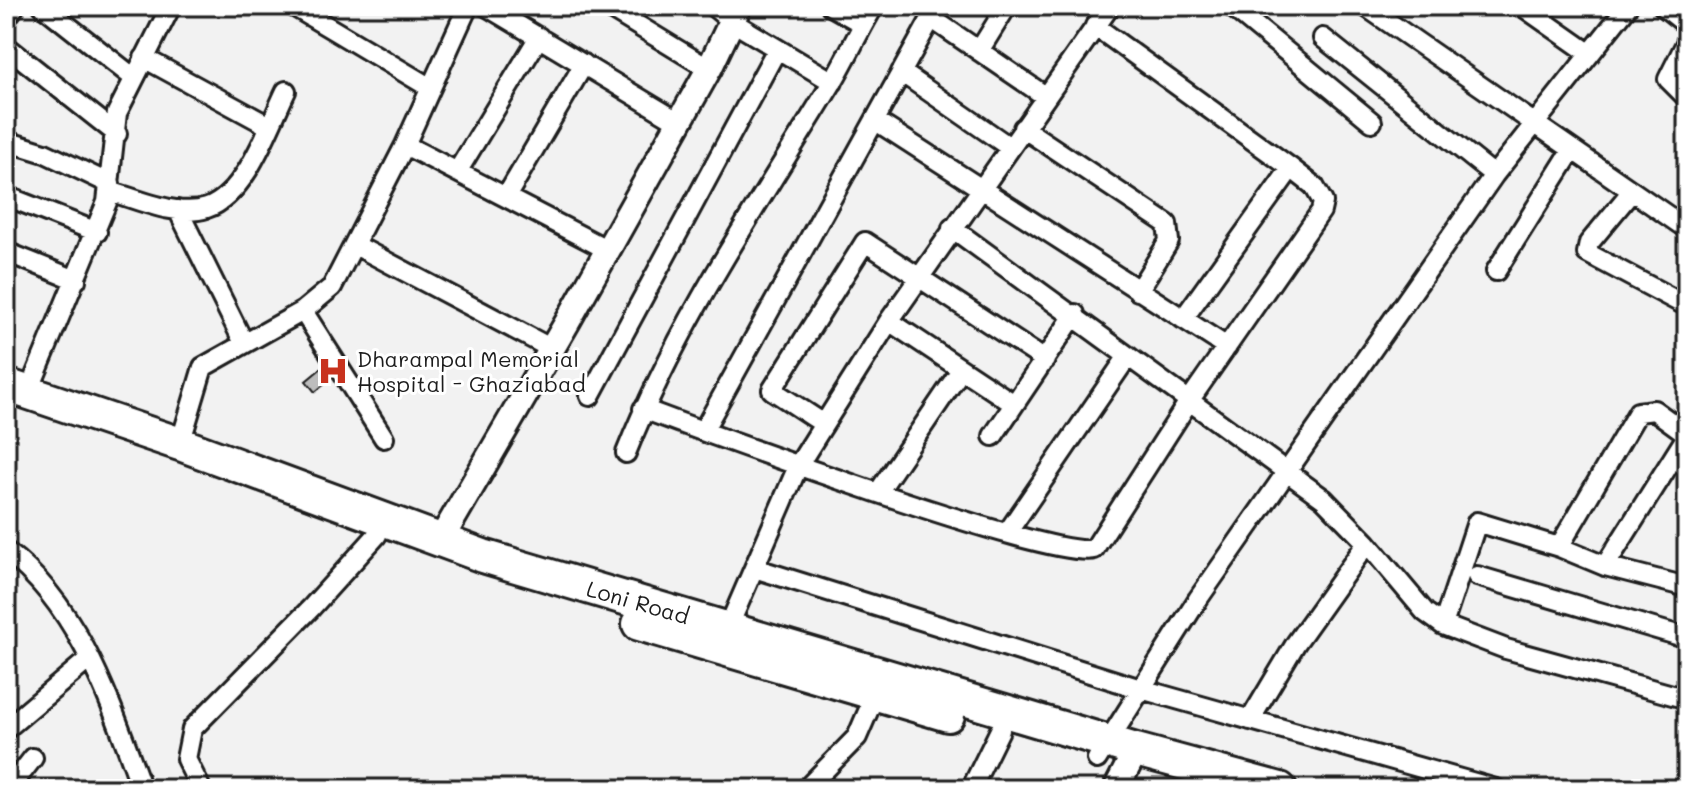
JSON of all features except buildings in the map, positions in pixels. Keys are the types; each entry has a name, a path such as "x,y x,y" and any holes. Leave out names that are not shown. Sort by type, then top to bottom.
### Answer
{"highway":[{"name":"Loni Road","path":"13,394 180,444 440,541 728,628 1000,730 1117,761 1280,789"},
{"name":"Loni Road","path":"13,394 377,535 715,649 880,684 1200,789"}],"street":[{"path":"6,19 15,6"},
{"path":"43,6 134,78"},
{"path":"13,394 76,280 97,232 109,187 117,113 171,6"},
{"path":"293,6 429,87"},
{"path":"180,444 203,367 303,311 332,287 405,145 468,6"},
{"path":"486,6 679,122"},
{"path":"606,6 709,69"},
{"path":"831,6 863,24"},
{"path":"626,453 643,409 695,306 833,82 874,6"},
{"path":"979,51 1007,6"},
{"path":"728,628 799,464 952,228 1110,6"},
{"path":"1231,6 1372,122"},
{"path":"1365,6 1687,229"},
{"path":"1522,6 1589,53"},
{"path":"1117,761 1141,689 1287,470 1494,175 1628,6"},
{"path":"1663,6 1687,25"},
{"path":"440,541 709,69 728,11 777,49 833,82"},
{"path":"703,431 935,12 979,51 1045,96"},
{"path":"643,409 1007,533 1074,552 1094,549 1189,401 1321,211 1323,202 1319,193 1291,168 1095,26"},
{"path":"457,172 539,37"},
{"path":"1323,38 1494,175"},
{"path":"1687,41 1668,79 1687,98"},
{"path":"6,46 117,134"},
{"path":"590,396 777,49"},
{"path":"144,58 269,126"},
{"path":"506,197 584,64"},
{"path":"901,72 1008,146"},
{"path":"6,141 45,153 109,187 178,210 205,209 237,187 286,91"},
{"path":"876,121 1227,347"},
{"path":"1023,128 1167,224 1169,241 1138,291"},
{"path":"405,145 608,250"},
{"path":"1496,271 1572,150"},
{"path":"1183,319 1291,168"},
{"path":"1632,191 1589,243 1587,253 1681,303"},
{"path":"6,196 97,232"},
{"path":"178,210 244,343"},
{"path":"952,228 1075,314 1339,512 1425,612 1443,625 1506,649 1683,695"},
{"path":"824,424 772,390 865,242 1045,360"},
{"path":"355,245 552,349"},
{"path":"6,252 76,280"},
{"path":"303,311 384,438"},
{"path":"993,436 1075,314"},
{"path":"889,321 1014,404"},
{"path":"1007,533 1128,356"},
{"path":"879,491 961,370"},
{"path":"1559,547 1638,412 1654,410 1687,435 1605,566"},
{"path":"1443,625 1477,522 1559,547 1605,566 1687,587"},
{"path":"201,789 186,759 192,729 311,608 377,535"},
{"path":"1250,720 1296,643 1367,543"},
{"path":"6,551 32,571 73,624 142,789"},
{"path":"754,568 1141,689 1496,789"},
{"path":"1477,576 1687,638"},
{"path":"6,729 89,659"},
{"path":"806,789 849,749 864,726 880,684"},
{"path":"971,789 1000,730"},
{"path":"9,789 33,758"}],"place":[{"name":"Dharampal Memorial Hospital - Ghaziabad","path":"333,371"}]}
